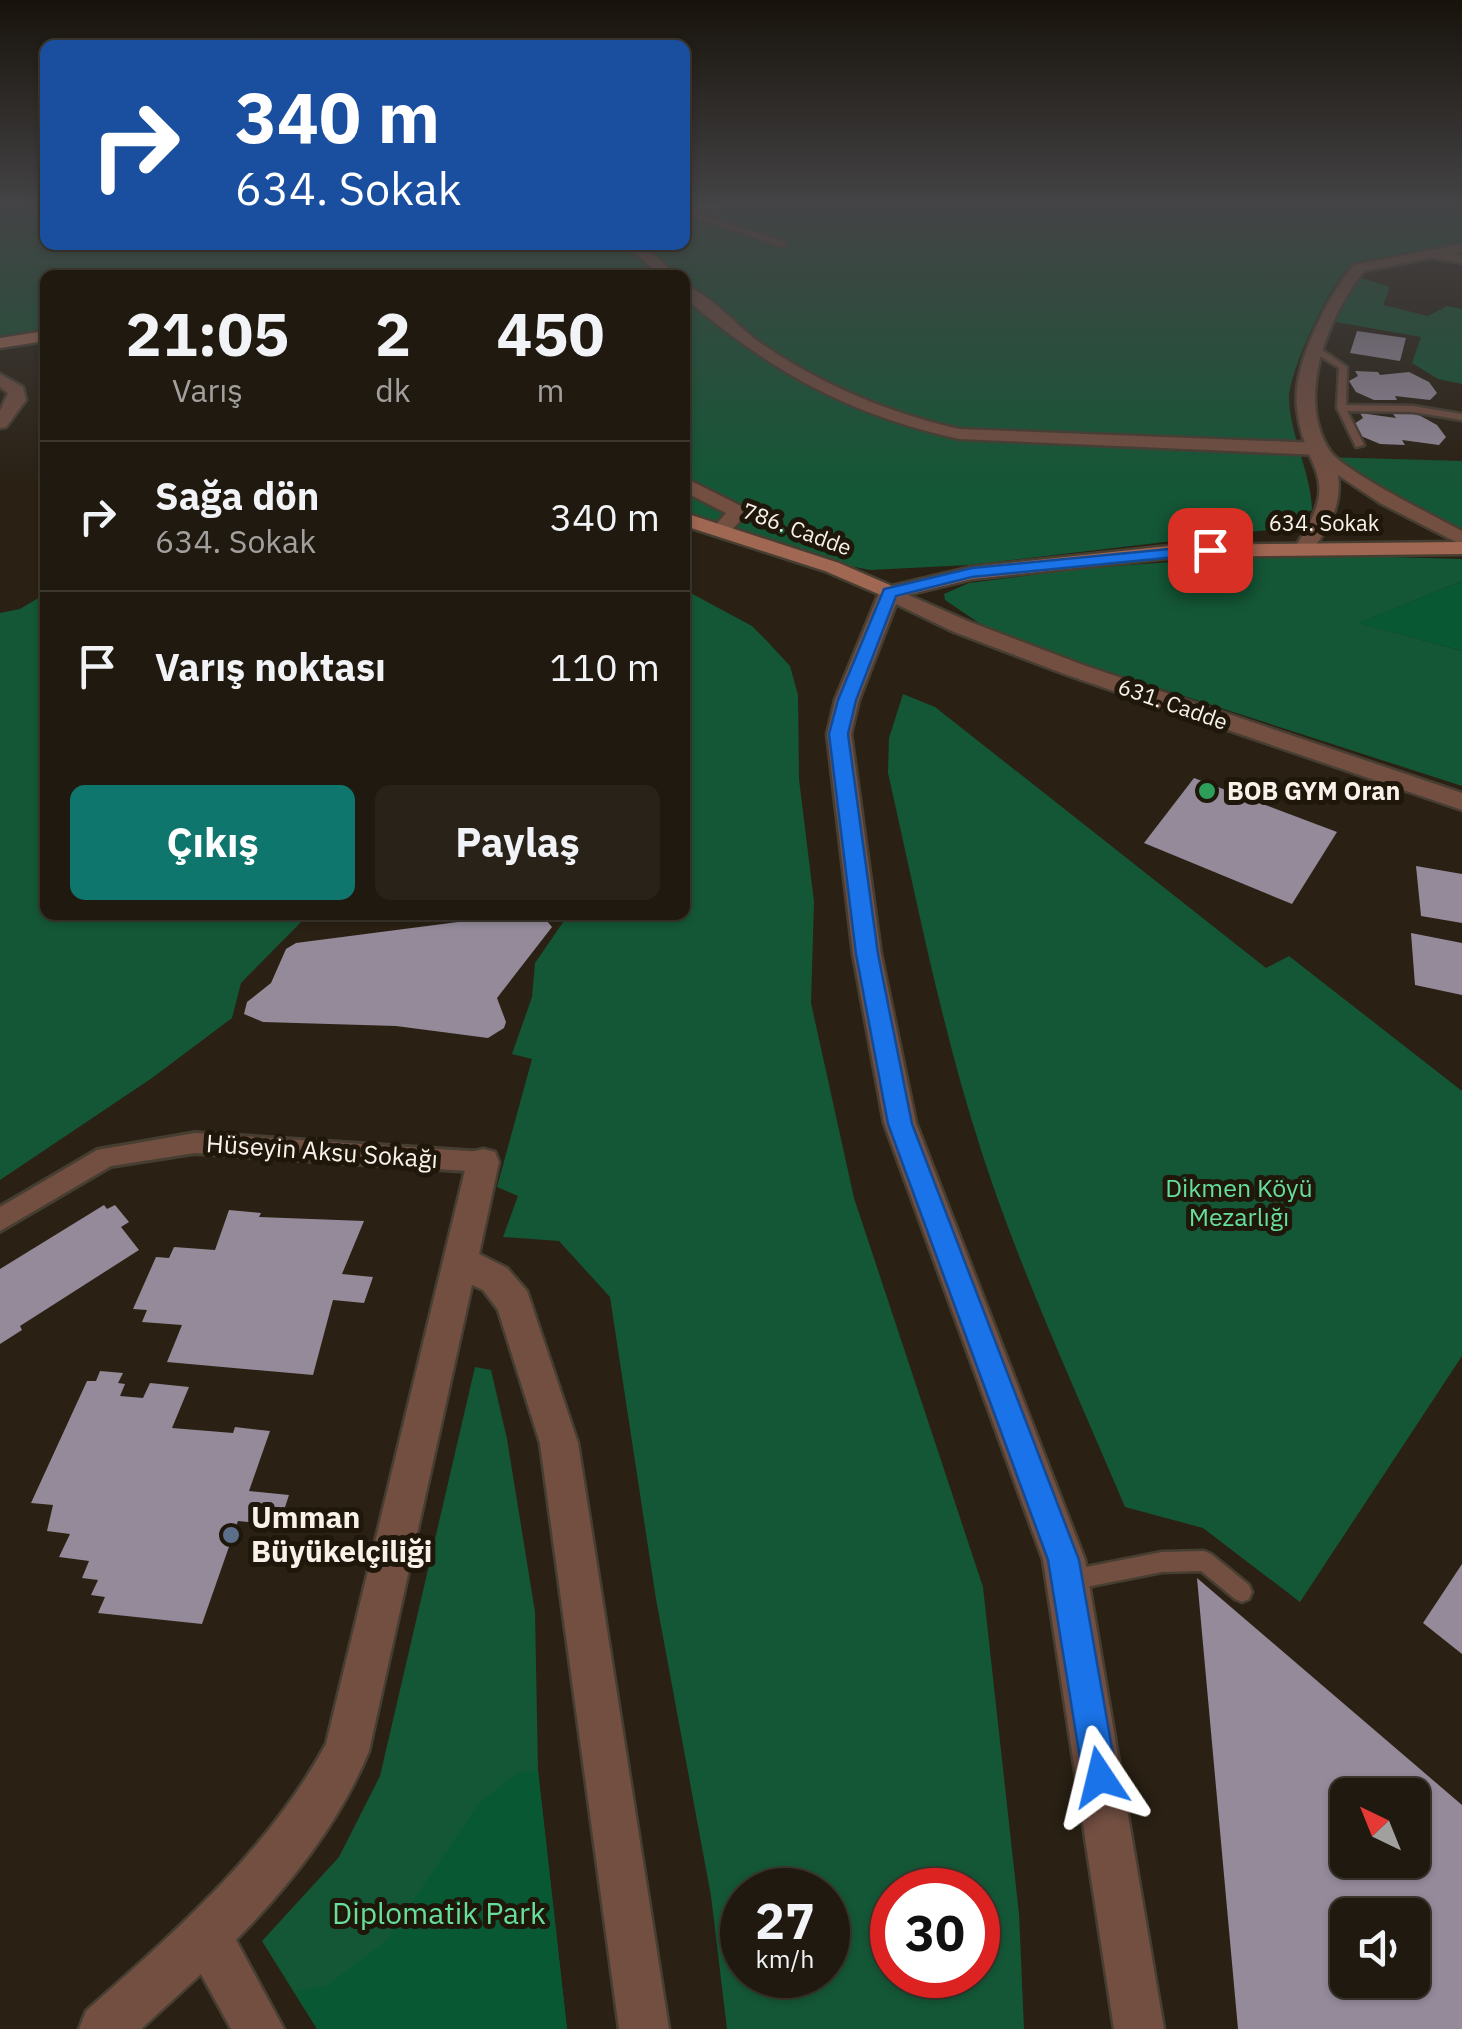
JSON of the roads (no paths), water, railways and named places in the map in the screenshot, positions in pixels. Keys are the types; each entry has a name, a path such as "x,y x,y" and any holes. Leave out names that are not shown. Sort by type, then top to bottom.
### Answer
{"main road":[{"path":"0,342 40,337"},
{"name":"786. Cadde","path":"690,520 890,593"},
{"name":"634. Sokak","path":"890,593 972,572 1178,551 1462,548"}],"street":[{"path":"694,298 744,342 788,371 839,400 900,422 959,434 1322,453 1388,499 1462,538"},
{"path":"1305,547 1328,512 1330,483 1305,404 1318,351 1339,298"},
{"path":"0,378 16,390 17,400 0,423"},
{"path":"690,487 738,512 722,529"},
{"path":"890,593 847,700 838,734 870,972 900,1124 1064,1560 1133,1972 1138,2029"},
{"name":"631. Cadde","path":"890,593 962,627 1058,664 1462,802"},
{"name":"Hüseyin Aksu Sokağı","path":"0,1220 106,1158 196,1143 483,1162"},
{"path":"104,2029 206,1936 288,1851 324,1799 347,1750 483,1162"},
{"path":"460,1262 495,1279 514,1302 559,1442 644,2029"},
{"path":"206,1936 259,2029"}],"lane":[{"path":"1318,351 1343,367 1341,408 1359,445"},
{"path":"1341,408 1413,409 1460,419"},
{"path":"1067,1581 1162,1562 1204,1561 1242,1592"}],"place":[{"name":"BOB GYM Oran","path":"1207,791"},
{"name":"Umman Büyükelçiliği","path":"231,1535"}],"park label":[{"name":"Dikmen Köyü Mezarlığı","path":"1239,1202"},
{"name":"Diplomatik Park","path":"439,1914"}]}
